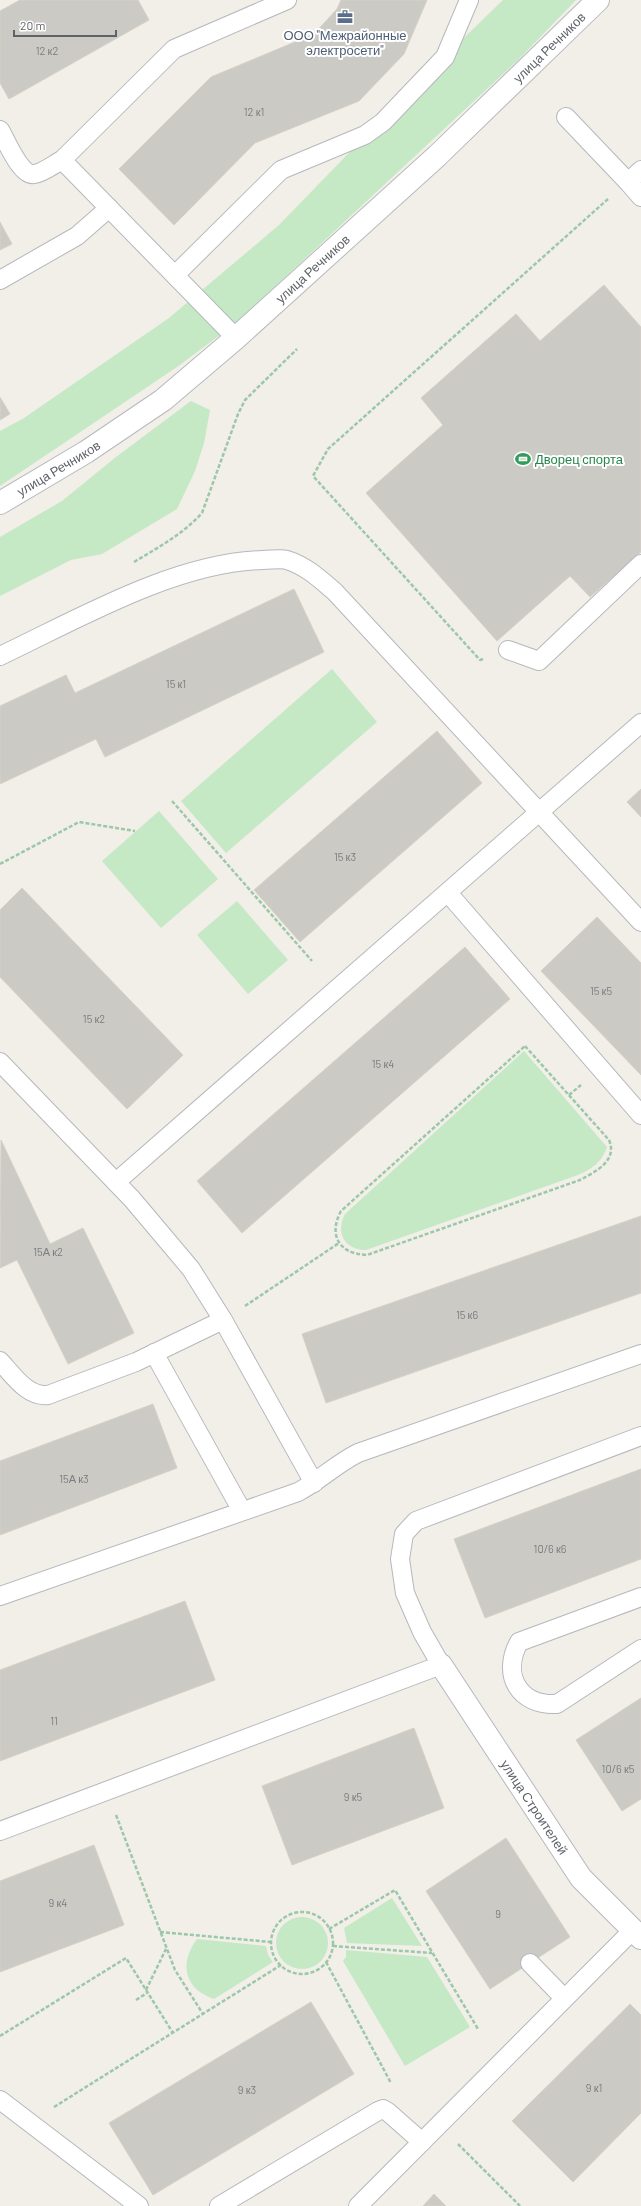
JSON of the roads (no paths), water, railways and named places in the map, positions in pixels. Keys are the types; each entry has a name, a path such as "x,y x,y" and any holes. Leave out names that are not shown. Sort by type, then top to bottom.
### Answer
{"street":[{"name":"улица Речников","path":"0,503 86,452 163,400 236,338 437,156 598,0"},
{"name":"улица Строителей","path":"441,1665 582,1878 637,1934"}],"lane":[{"path":"0,130 22,169 28,174 35,174 62,160 174,49 287,0"},
{"path":"175,275 281,170 365,135 384,122 445,57 469,0"},
{"path":"566,117 641,197"},
{"path":"62,160 236,338"},
{"path":"628,182 641,170"},
{"path":"0,280 77,236 109,208"},
{"path":"0,656 132,594 185,575 241,560 286,559 309,570 335,592 641,922"},
{"path":"508,650 539,661 641,564"},
{"path":"116,1182 540,814 641,723"},
{"path":"448,893 641,1115"},
{"path":"0,1062 116,1182 191,1269 223,1320 314,1484"},
{"path":"0,1361 28,1390 38,1396 55,1392 136,1362 223,1320"},
{"path":"154,1353 242,1511"},
{"path":"0,1596 298,1492 314,1484 341,1461 358,1453 641,1354"},
{"path":"0,1831 441,1665 422,1632 405,1593 400,1559 404,1534 416,1520 641,1436"},
{"path":"641,1597 519,1642 511,1664 512,1676 517,1687 529,1699 545,1705 557,1704 641,1649"},
{"path":"358,2206 564,1998 637,1934"},
{"path":"530,1963 564,1998"},
{"path":"0,2100 139,2206"},
{"path":"219,2206 383,2109 422,2142"}],"place":[{"name":"ООО \"Межрайонные электросети\"","path":"345,17"},
{"name":"Дворец спорта","path":"523,459"}]}
